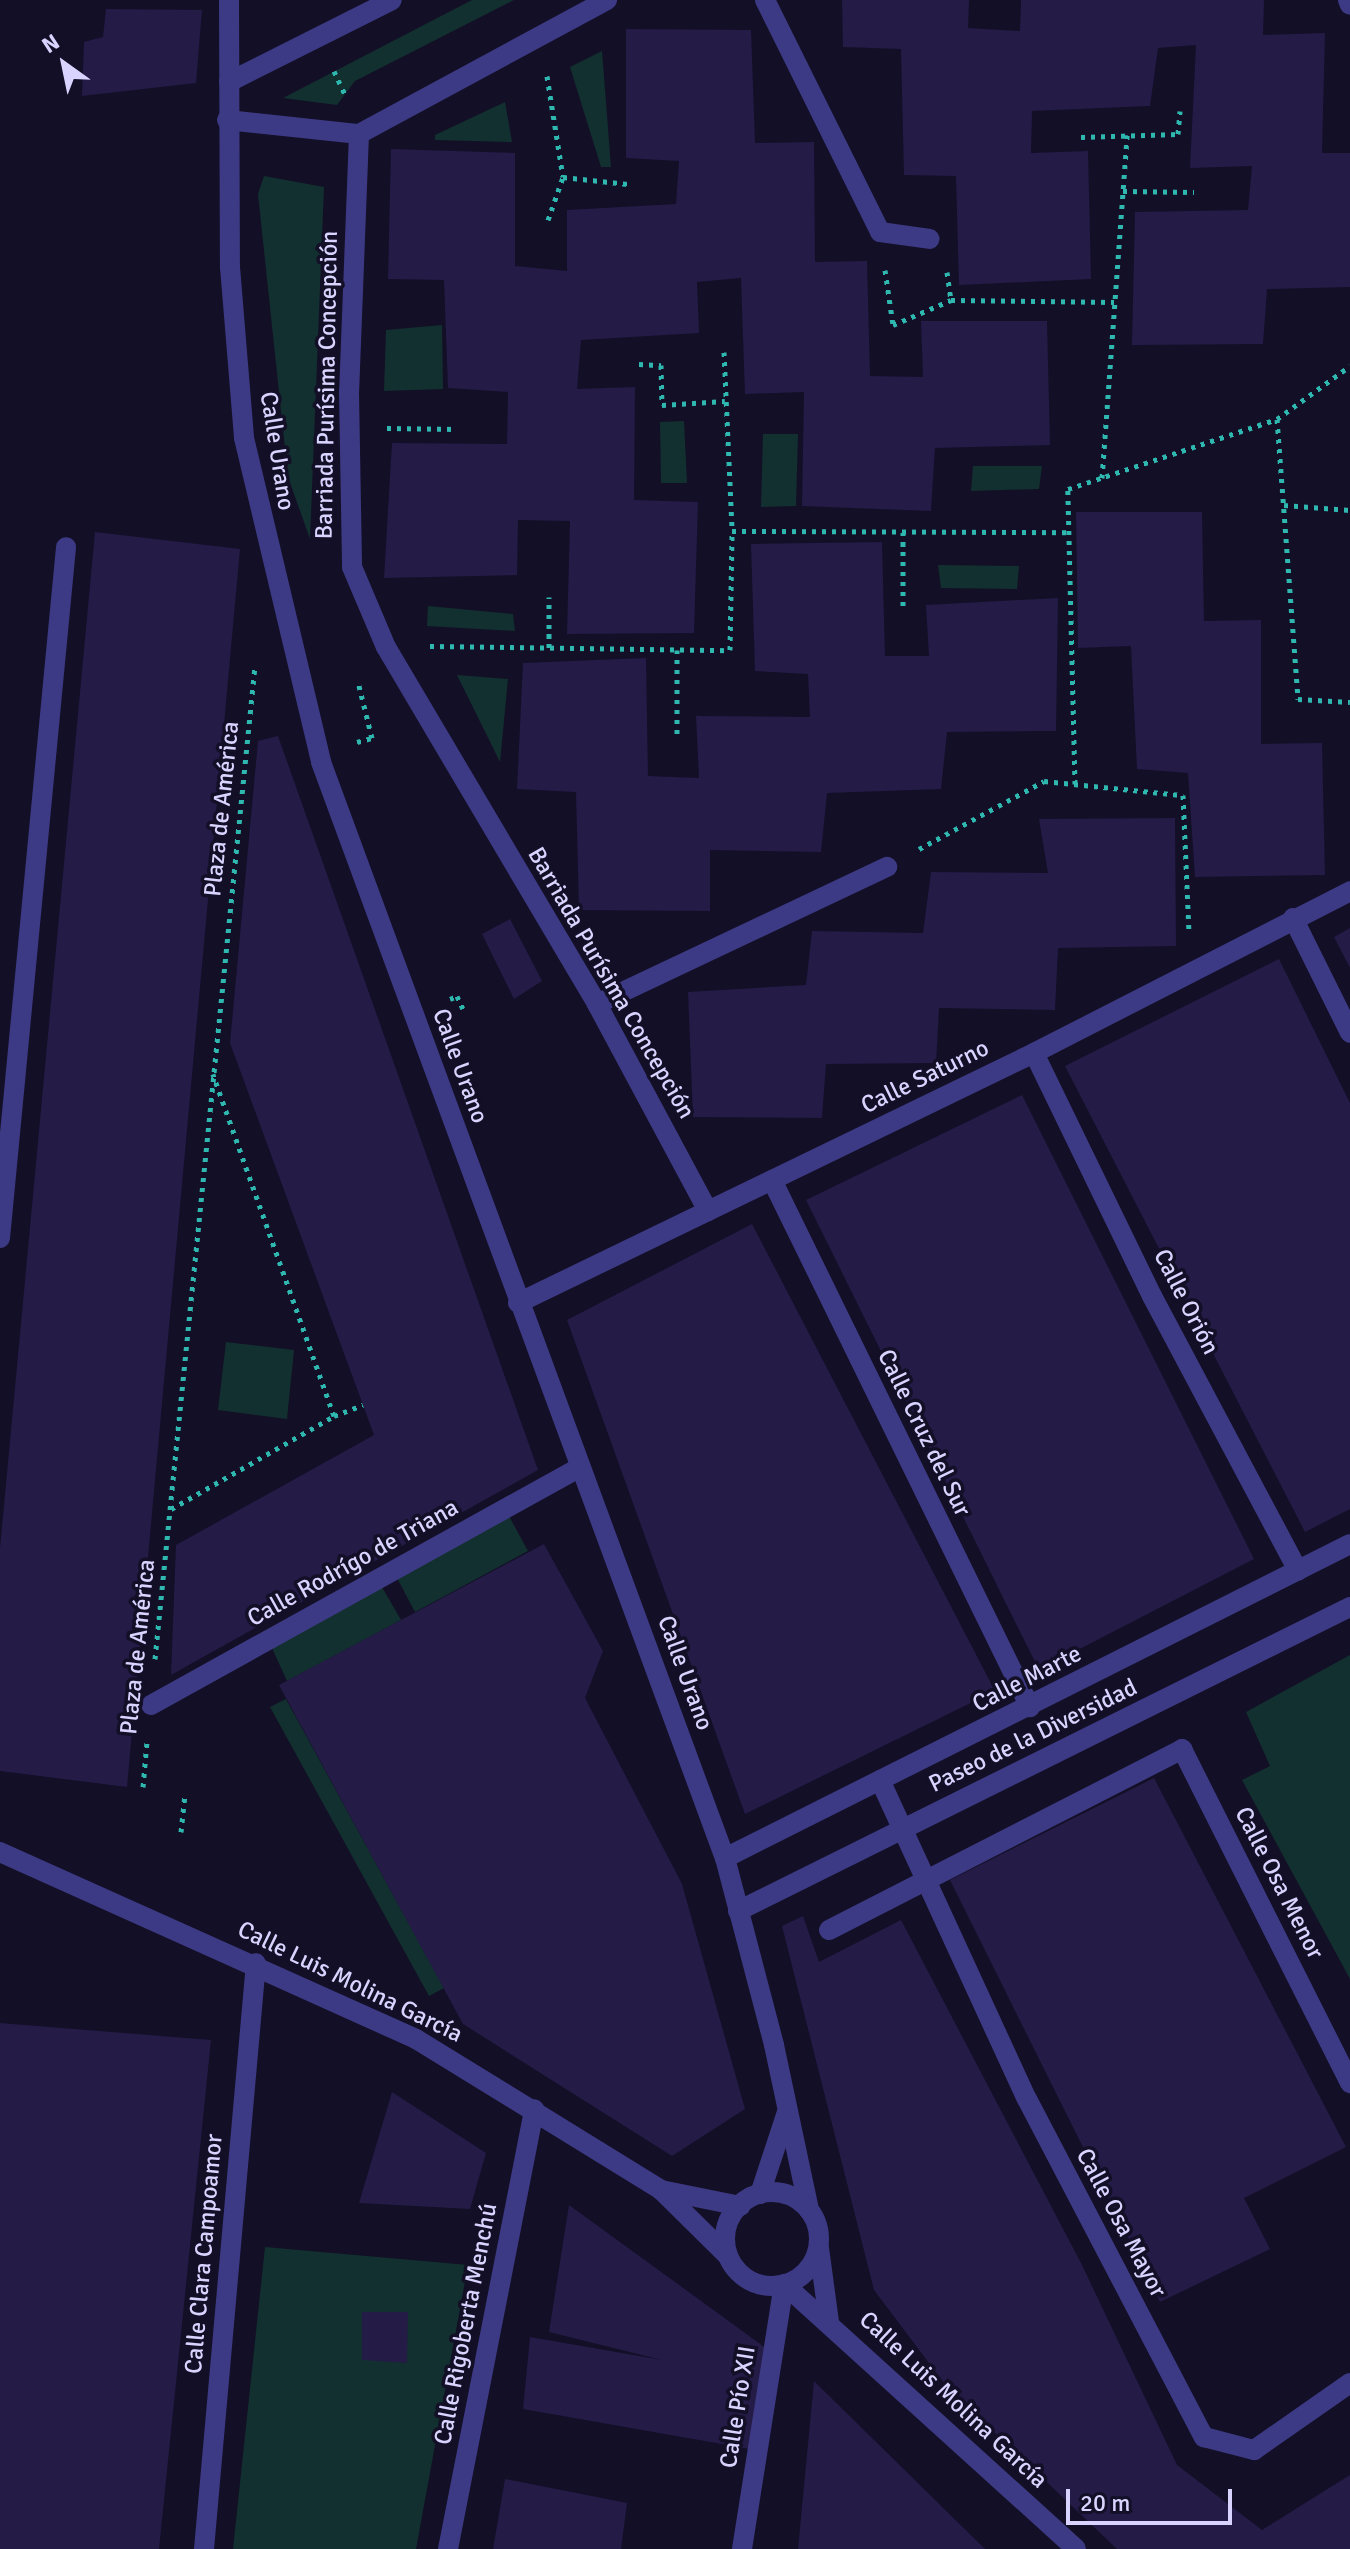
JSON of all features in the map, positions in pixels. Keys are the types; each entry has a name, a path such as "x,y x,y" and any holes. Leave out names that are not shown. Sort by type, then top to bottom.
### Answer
{"street":[{"path":"229,82 392,0"},
{"path":"227,120 360,133 607,0"},
{"path":"765,0 880,232 930,239"},
{"name":"Calle Urano","path":"230,4 227,120 230,267 244,438 267,549 321,762 725,1858 809,2210"},
{"name":"Barriada Purísima Concepción","path":"360,133 350,428 352,567 386,647 597,1004 708,1211"},
{"path":"0,1238 66,547"},
{"path":"597,1004 887,867"},
{"name":"Calle Saturno","path":"518,1303 1034,1053 1350,891"},
{"path":"1293,918 1350,1033"},
{"name":"Calle Orión","path":"1034,1053 1152,1296 1298,1571"},
{"name":"Calle Cruz del Sur","path":"772,1180 1030,1707"},
{"name":"Calle Rodrígo de Triana","path":"151,1705 581,1467"},
{"name":"Calle Marte","path":"725,1858 1350,1544"},
{"name":"Paseo de la Diversidad","path":"738,1911 1350,1607"},
{"name":"Calle Osa Menor","path":"924,1878 1182,1749 1350,2083"},
{"name":"Calle Osa Mayor","path":"880,1780 1027,2099 1204,2437 1254,2450 1350,2383"},
{"name":"Calle Luis Molina García","path":"0,1852 256,1963 416,2039 661,2190 728,2256"},
{"path":"829,1930 924,1878"},
{"name":"Calle Clara Campoamor","path":"204,2549 256,1963"},
{"name":"Calle Rigoberta Menchú","path":"448,2549 534,2109"},
{"path":"760,2194 787,2112"},
{"name":"Calle Luis Molina García","path":"661,2190 740,2206"},
{"path":"760,2194 787,2195 809,2210 819,2234 819,2248 807,2271 784,2284 771,2287 745,2278 728,2256 726,2229 740,2206 760,2194"},
{"name":"Calle Luis Molina García","path":"819,2248 829,2322"},
{"name":"Calle Luis Molina García","path":"784,2284 1076,2549"},
{"name":"Calle Pío XII","path":"747,2545 784,2284"}],"path":[{"path":"540,36 563,177 548,220"},
{"path":"319,37 360,133"},
{"path":"1081,137 1178,134 1180,111"},
{"path":"1102,478 1127,135"},
{"path":"563,177 628,184"},
{"path":"1123,191 1194,192"},
{"path":"880,232 893,325 951,300 1114,302"},
{"path":"930,239 946,262 951,300"},
{"path":"422,645 730,650 732,531 724,352"},
{"path":"639,364 661,365 662,405 725,401"},
{"path":"1075,784 1068,489 1277,419 1350,366"},
{"path":"1277,419 1298,699 1350,702"},
{"path":"350,428 457,429"},
{"path":"1284,505 1350,510"},
{"path":"732,531 1069,532"},
{"path":"903,532 903,609"},
{"path":"549,597 549,648"},
{"name":"Plaza de América","path":"143,1787 212,1072 257,649"},
{"path":"677,650 677,738"},
{"path":"353,728 357,742 372,738 356,675"},
{"path":"887,867 1044,781 1183,795 1191,971"},
{"path":"449,999 457,996 463,1009"},
{"name":"Plaza de América","path":"212,1072 334,1416"},
{"path":"170,1509 334,1416 363,1405"},
{"path":"181,1832 185,1793"}],"green space":[{"path":"472,0 514,0 355,81 337,105 283,98"},
{"path":"602,51 611,167 601,167 570,67"},
{"path":"505,102 512,142 435,140 435,135"},
{"path":"264,176 324,187 310,539 288,477 258,194"},
{"path":"442,325 443,389 384,391 386,330"},
{"path":"684,421 687,483 661,483 660,422"},
{"path":"763,434 798,434 796,506 761,507"},
{"path":"973,466 1042,466 1039,489 971,491"},
{"path":"938,565 1019,566 1017,589 941,588"},
{"path":"428,606 513,614 515,631 427,626"},
{"path":"457,675 508,679 500,762"},
{"path":"226,1342 294,1350 287,1419 218,1410"},
{"path":"509,1516 528,1551 415,1612 397,1578"},
{"path":"382,1587 401,1620 287,1681 272,1648"},
{"path":"1350,1655 1350,1979 1242,1780 1270,1766 1246,1712"},
{"path":"286,1699 444,1988 429,1996 270,1707"},
{"path":"265,2247 468,2265 416,2549 233,2549"}],"building":[{"path":"842,0 969,0 968,28 1020,31 1021,0 1264,0 1263,35 1325,33 1322,153 1350,153 1350,287 1267,289 1263,344 1132,345 1135,212 1248,210 1252,166 1190,168 1196,45 1158,48 1150,106 1032,111 1031,153 1088,151 1091,279 959,285 956,176 904,175 901,49 843,47"},
{"path":"106,9 202,10 196,83 82,96 84,42 103,37"},
{"path":"626,29 751,30 755,143 814,142 815,262 867,261 870,376 923,377 921,321 1047,321 1050,445 935,448 931,511 802,506 804,392 745,394 741,278 697,282 699,333 581,340 577,389 635,387 634,500 698,502 694,633 567,634 570,521 518,520 517,575 384,578 392,443 507,444 508,392 448,388 444,280 388,279 391,149 515,153 515,266 567,271 567,210 676,204 679,161 626,158"},
{"path":"1076,512 1202,512 1204,621 1261,620 1261,744 1322,743 1325,875 1195,877 1188,773 1137,769 1131,646 1078,648"},
{"path":"95,532 240,549 127,1787 0,1771 0,1548"},
{"path":"882,542 885,656 929,656 926,605 1058,598 1056,731 947,732 941,789 827,793 821,852 710,850 710,911 579,910 576,792 517,789 523,663 646,658 648,776 699,778 696,716 810,717 808,674 755,671 751,544"},
{"path":"278,736 538,1470 171,1675 176,1545 374,1435 230,1043 258,741"},
{"path":"1175,818 1176,946 1058,948 1055,1010 939,1008 936,1063 826,1064 822,1118 693,1117 688,992 806,985 812,931 923,933 931,872 1048,873 1039,819"},
{"path":"510,919 542,981 514,999 482,934"},
{"path":"1350,928 1350,968 1334,937"},
{"path":"1279,959 1350,1103 1350,1509 1305,1532 1065,1066"},
{"path":"1022,1095 1254,1559 1039,1670 806,1200"},
{"path":"752,1224 995,1691 745,1814 567,1320"},
{"path":"544,1544 603,1651 585,1698 682,1884 745,2109 672,2156 463,2024 279,1685"},
{"path":"1154,1778 1346,2147 1244,2198 1270,2249 1160,2302 950,1880"},
{"path":"803,1916 819,1962 901,1920 1082,2265 1177,2465 1262,2530 1350,2475 1350,2549 1117,2549 947,2387 874,2290 782,1926"},
{"path":"0,2023 211,2040 159,2549 0,2549"},
{"path":"392,2092 486,2153 470,2209 359,2203"},
{"path":"569,2205 770,2351 750,2449 523,2409 530,2337 662,2360 549,2332"},
{"path":"362,2312 408,2312 407,2363 362,2360"},
{"path":"814,2381 985,2549 798,2549"},
{"path":"505,2479 627,2503 621,2549 493,2549"}]}
